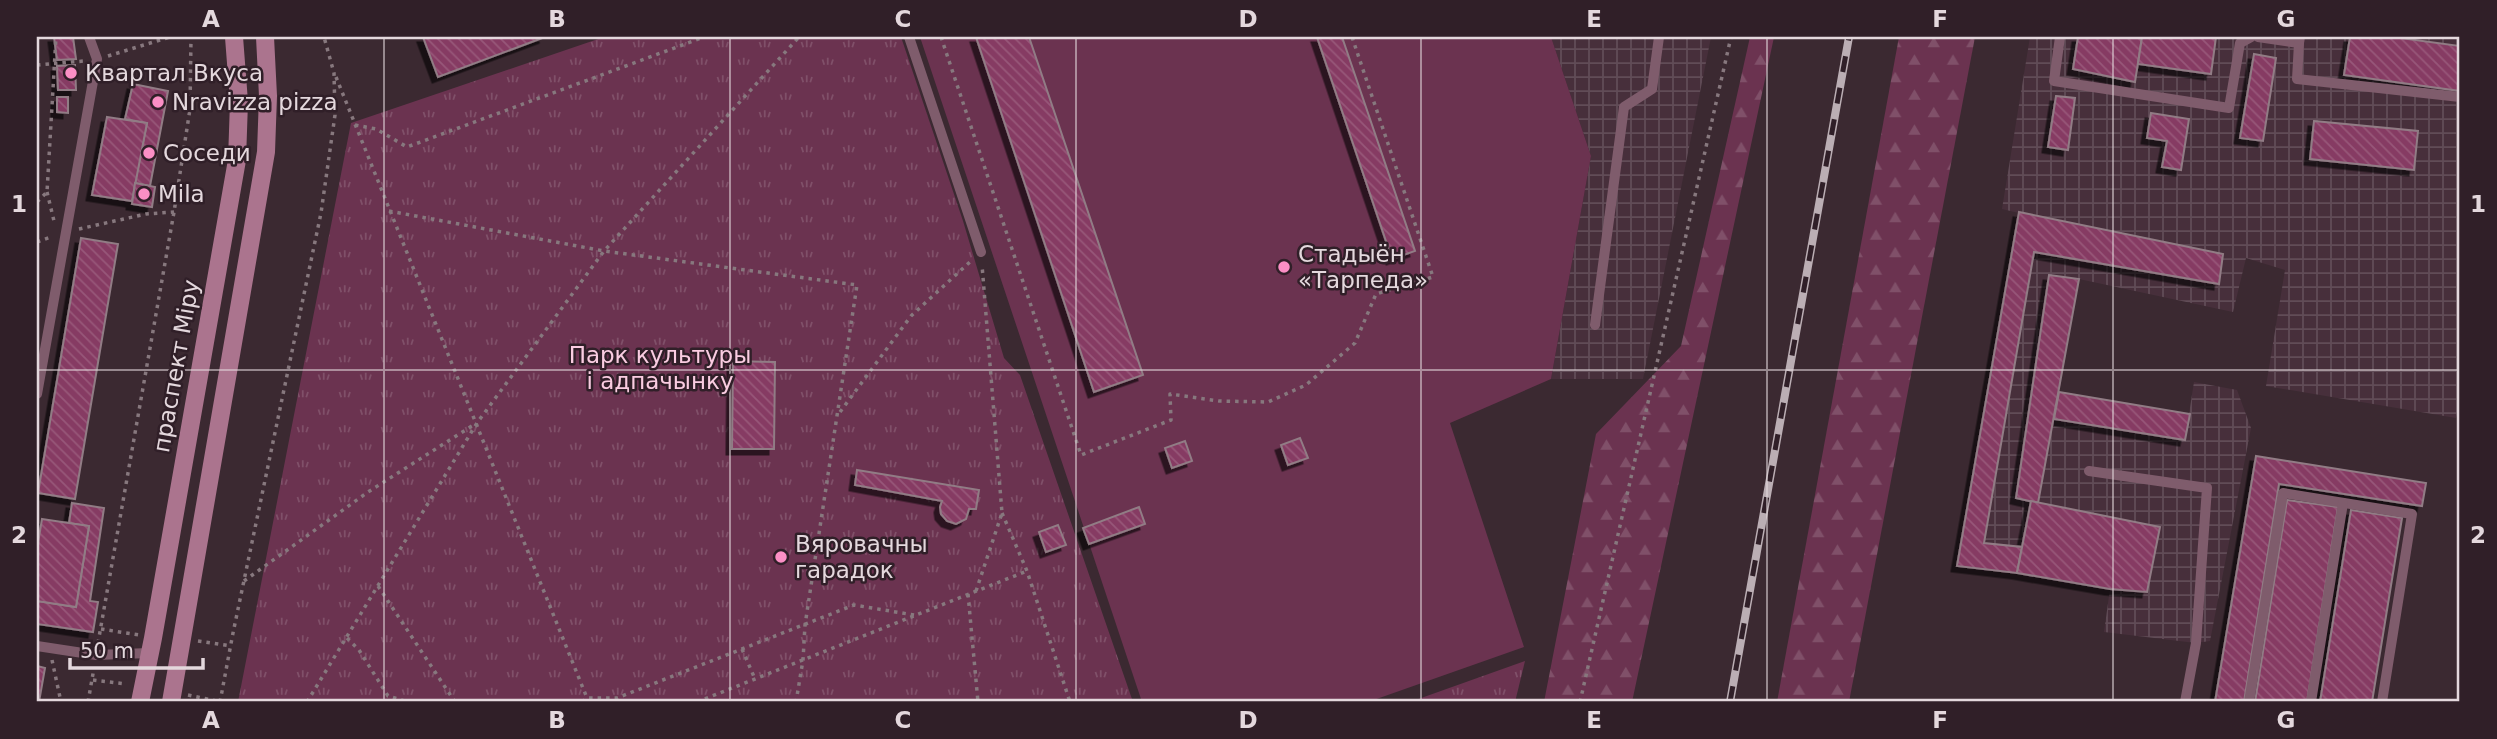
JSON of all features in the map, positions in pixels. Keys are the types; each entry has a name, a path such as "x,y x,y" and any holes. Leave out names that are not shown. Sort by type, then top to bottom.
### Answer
{"main road":[{"name":"праспект Міру","path":"140,702 237,160 239,102 234,37"},
{"path":"171,702 265,152 268,96 265,37"},
{"path":"149,653 179,654"}],"lane":[{"path":"37,394 97,59 89,37"},
{"path":"909,37 981,251"},
{"path":"1595,325 1624,107 1652,89 1659,37"},
{"path":"2060,37 2054,81 2229,108 2240,43 2251,37"},
{"path":"2258,37 2300,40 2297,79 2460,97"},
{"path":"2089,471 2207,488 2196,643 2185,702"},
{"path":"2249,702 2283,493 2412,514 2382,702"},
{"path":"2311,702 2343,503"},
{"path":"37,646 96,655 149,653"}],"path":[{"path":"37,202 47,192 56,37"},
{"path":"37,65 97,59 170,37"},
{"path":"88,702 190,109 191,37"},
{"path":"324,37 334,73 587,698"},
{"path":"355,125 376,129 407,147 704,37"},
{"path":"307,702 477,423 604,251 799,37"},
{"path":"941,37 1081,455 1171,420 1170,394 1219,401 1268,401 1306,385 1355,343 1376,294 1433,277 1352,37"},
{"path":"1580,702 1731,37"},
{"path":"220,702 321,213 335,116 334,73"},
{"path":"390,211 604,251 857,285 805,625 796,702"},
{"path":"37,242 64,232 146,214 174,212"},
{"path":"837,415 911,316 981,251"},
{"path":"981,251 1002,513 1027,571 1070,702"},
{"path":"243,582 368,492 477,423"},
{"path":"976,591 1002,513"},
{"path":"697,702 1027,571"},
{"path":"378,586 455,702"},
{"path":"968,594 978,702"},
{"path":"582,702 587,698 616,700 854,606 915,615"},
{"path":"347,637 359,650 388,696 408,702"},
{"path":"49,649 61,702"},
{"path":"742,649 755,679"}],"shaded area":[{"path":"1551,37 1711,37 1643,379 1551,379 1591,156"},
{"path":"2030,37 2460,37 2460,395 2456,418 2266,386 2285,270 2246,258 2233,312 2079,279 2059,392 2189,414 2194,382 2237,390 2251,428 2210,641 2196,643 2104,632 2110,589 1957,566 2019,213 2002,209"}],"green space":[{"name":"Парк культуры і адпачынку","path":"604,37 901,37 963,221 1004,358 1020,375 1133,702 238,702 351,123"},
{"name":"Стадыён «Тарпеда»","path":"920,37 1551,37 1591,156 1551,379 1450,423 1524,647 1368,702 1142,702"},
{"path":"1750,37 1774,37 1632,702 1544,702 1596,434 1681,346"},
{"path":"1899,37 1975,37 1849,702 1777,702"},
{"path":"1525,661 1515,702 1410,702"}],"building":[{"path":"54,37 73,37 76,59 57,60"},
{"path":"423,37 545,37 438,77"},
{"path":"976,37 1029,37 1143,375 1094,392"},
{"path":"1317,37 1342,37 1415,251 1392,259"},
{"path":"2078,37 2142,37 2135,82 2073,69"},
{"path":"2142,37 2216,37 2211,74 2138,64"},
{"path":"2350,37 2393,37 2460,46 2460,91 2344,75"},
{"path":"2254,54 2276,58 2263,141 2240,138"},
{"path":"75,65 76,90 58,90 57,66"},
{"name":"Соседи","path":"133,84 168,91 150,186 135,183 147,123 125,119"},
{"path":"2056,96 2075,98 2068,150 2048,147"},
{"path":"57,97 68,97 68,113 57,112"},
{"path":"2151,113 2189,119 2181,170 2162,167 2167,141 2147,138"},
{"path":"107,117 147,123 132,201 92,195"},
{"path":"2314,121 2418,131 2414,170 2310,159"},
{"name":"Mila","path":"135,183 155,187 152,207 132,204"},
{"path":"2019,212 2223,254 2219,284 2034,252 1984,543 2022,547 2017,573 1957,566"},
{"path":"81,238 118,244 75,499 38,493"},
{"path":"2049,275 2079,279 2038,503 2016,498"},
{"path":"733,361 775,362 774,449 732,449"},
{"path":"2059,392 2190,414 2185,440 2054,419"},
{"path":"1300,438 1308,458 1288,465 1281,445"},
{"path":"1185,441 1192,461 1172,468 1165,448"},
{"path":"2256,456 2426,483 2422,506 2279,484 2244,702 2215,702"},
{"path":"857,470 979,490 976,509 969,509 966,519 956,524 947,521 941,514 942,501 855,485"},
{"path":"2287,500 2338,507 2307,702 2255,702"},
{"path":"2031,501 2160,527 2147,592 2110,589 2017,573"},
{"path":"72,503 104,508 90,601 98,602 93,632 37,624 37,601 76,607 89,526 69,523"},
{"path":"1139,507 1145,524 1089,544 1083,528"},
{"path":"2351,510 2402,518 2372,702 2320,702"},
{"path":"42,519 89,526 76,607 37,601 37,549"},
{"path":"1058,525 1066,545 1046,552 1039,532"},
{"path":"37,666 45,668 39,702 37,702"}],"railway":[{"path":"1730,702 1849,37"}],"place":[{"name":"Квартал Вкуса","path":"71,73"},
{"name":"Nravizza pizza","path":"158,102"},
{"name":"Соседи","path":"149,153"},
{"name":"Mila","path":"144,194"},
{"name":"Стадыён «Тарпеда»","path":"1284,267"},
{"name":"Вяровачны гарадок","path":"781,557"}]}
